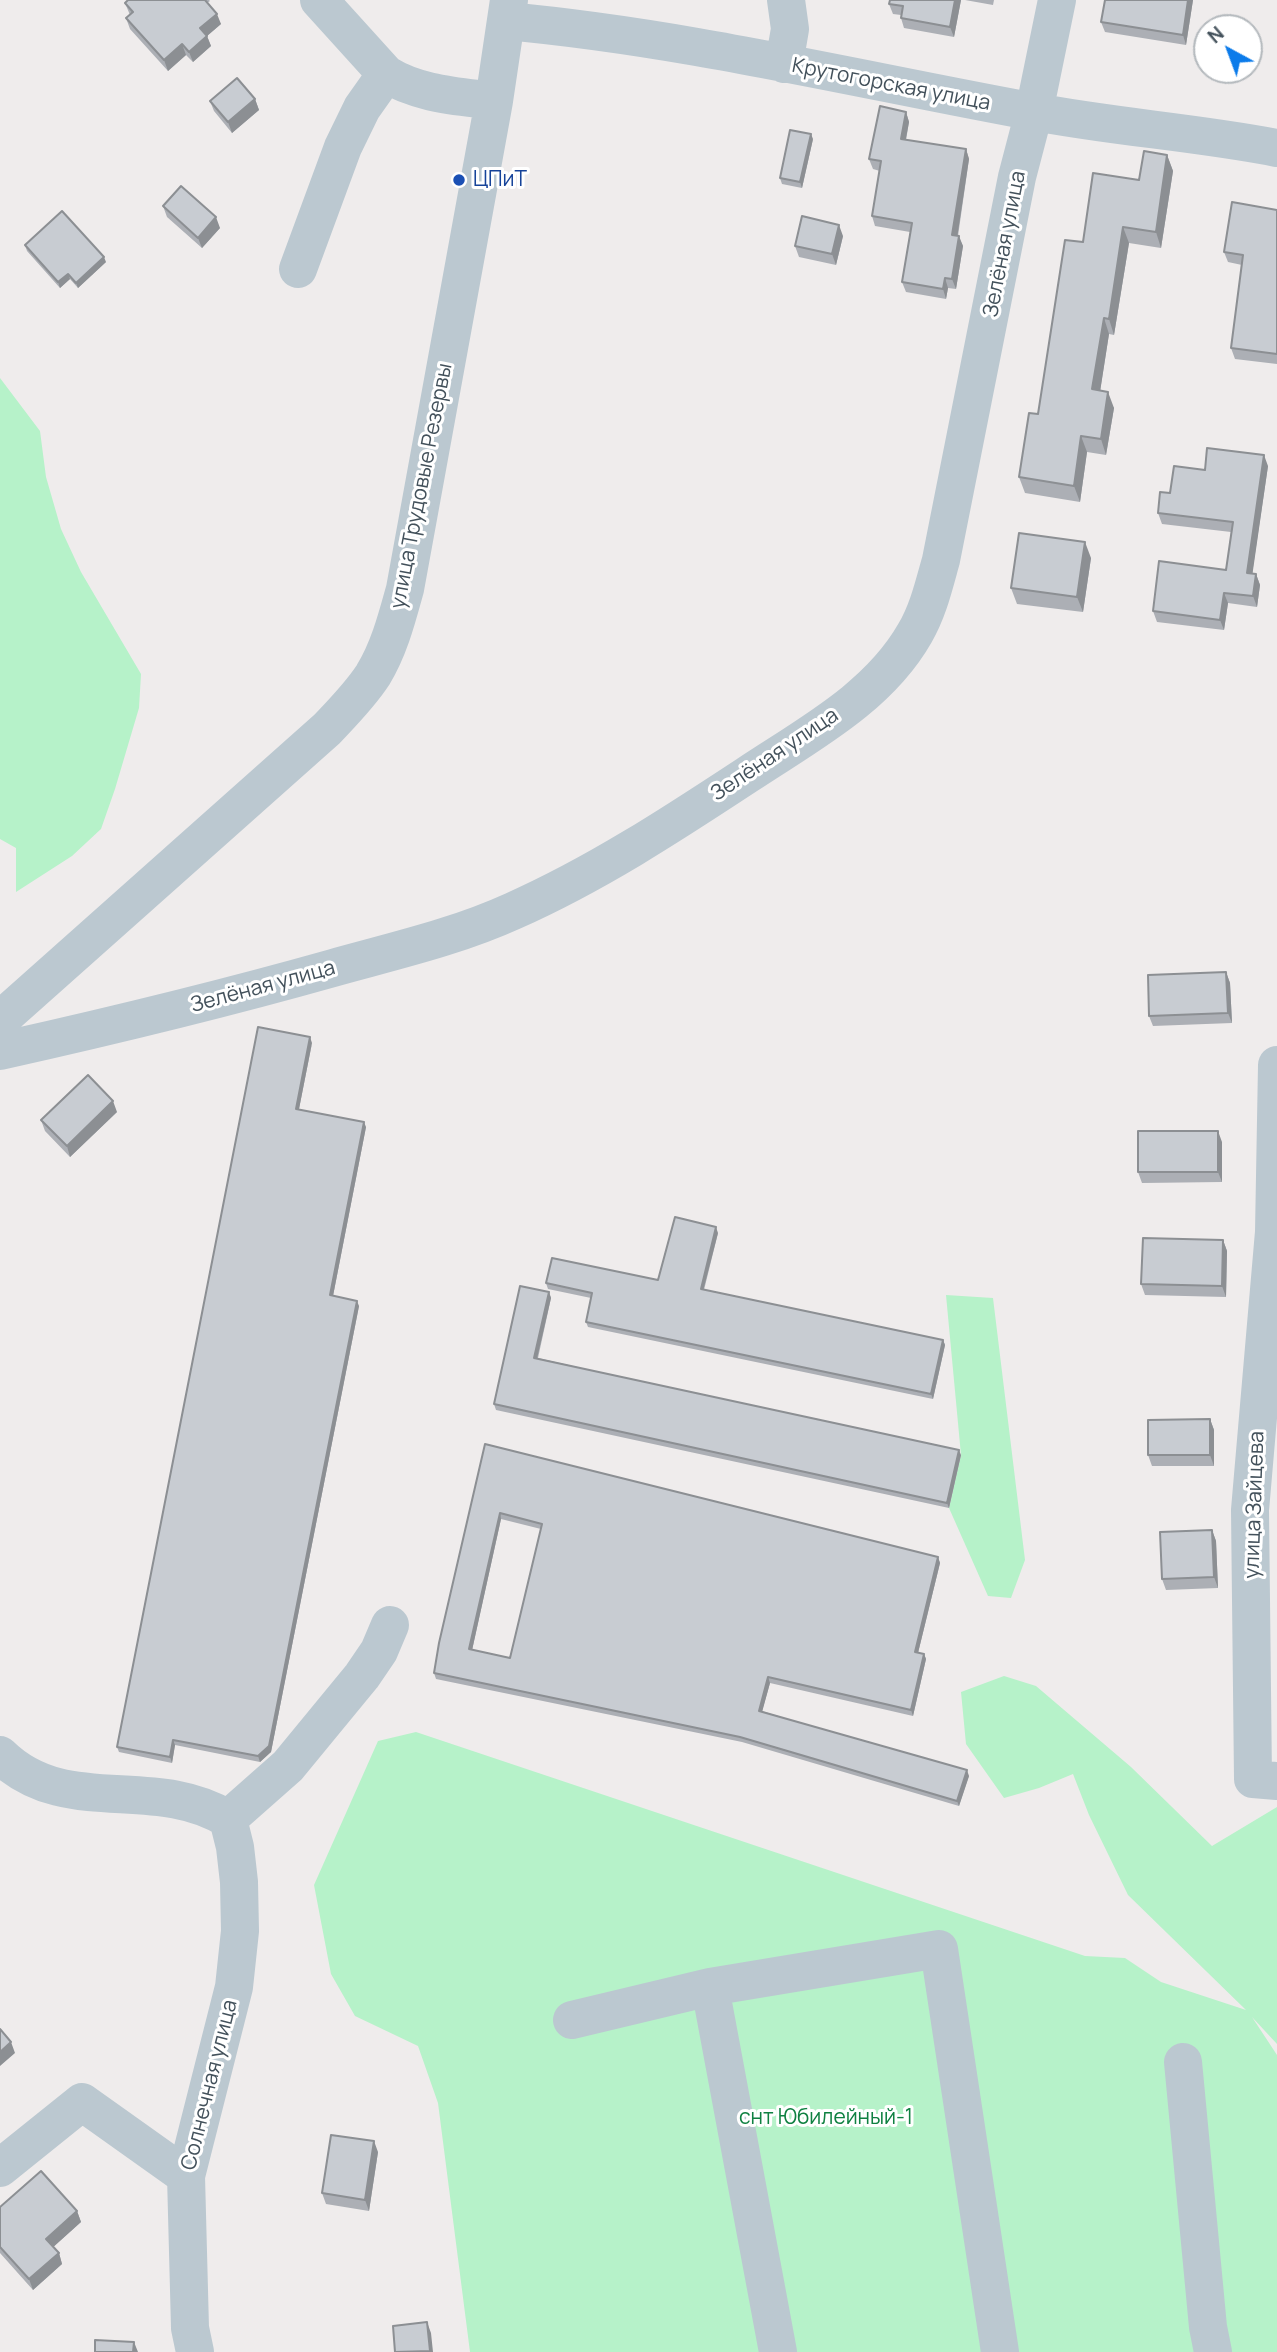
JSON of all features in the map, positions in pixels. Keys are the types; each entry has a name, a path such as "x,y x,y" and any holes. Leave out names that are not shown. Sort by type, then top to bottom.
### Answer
{"street":[{"path":"319,0 386,74 411,87 494,102"},
{"path":"784,64 790,29 786,0"},
{"name":"Зелёная улица","path":"0,1051 240,994 459,932 512,912 559,890 655,835 833,718 868,690 895,662 915,633 930,599 941,561 1017,177 1034,112 1057,0"},
{"name":"Крутогорская улица","path":"507,10 567,26 1034,112 1277,148"},
{"name":"улица Трудовые Резервы","path":"0,1020 327,729 354,701 373,675 396,623 405,589 494,102 507,10"},
{"path":"298,270 343,147 362,108 386,74"},
{"name":"улица Зайцева","path":"1265,1780 1264,1511 1275,1232 1277,1065"},
{"path":"0,1755 41,1784 77,1791 173,1798 207,1807 228,1819 288,1766 362,1676 379,1651 390,1625"},
{"name":"Солнечная улица","path":"195,2352 190,2328 186,2176 234,1987 241,1907 235,1847 228,1819"},
{"path":"572,2020 710,1986 939,1949 1000,2352"},
{"path":"710,1986 778,2352"},
{"path":"1183,2062 1208,2327 1213,2352"},
{"path":"0,2168 82,2102 186,2176"}],"green space":[{"path":"0,378 40,431 46,477 61,529 81,572 141,674 139,708 101,829 72,856 16,892 16,848 0,839"},
{"path":"946,1295 993,1298 1025,1560 1011,1598 988,1596 949,1508 961,1455"},
{"name":"снт Юбилейный-1","path":"1004,1676 1036,1686 1131,1767 1212,1846 1277,1807 1277,2044 1252,2017 1277,2055 1277,2352 470,2352 438,2103 418,2046 355,2016 331,1974 314,1885 378,1741 416,1732 1085,1956 1125,1958 1161,1982 1246,2010 1128,1895 1089,1815 1073,1774 1004,1798 966,1744 961,1692"}],"building":[{"path":"128,0 205,0 217,14 200,28 207,36 189,52 182,44 164,60 126,18 133,12 125,3"},
{"path":"890,0 955,0 950,27 901,18 903,6 889,4"},
{"path":"1105,0 1188,0 1183,35 1101,22"},
{"path":"237,78 255,99 228,122 210,101"},
{"path":"880,106 906,112 901,139 966,149 952,235 959,236 952,279 945,278 943,289 902,282 912,223 872,216 881,161 869,159"},
{"path":"790,130 811,134 800,182 780,178"},
{"path":"1144,151 1167,155 1156,232 1123,227 1109,319 1104,318 1092,389 1108,392 1101,439 1081,436 1074,486 1019,477 1029,413 1038,414 1065,240 1083,242 1093,173 1139,180"},
{"path":"181,186 216,217 198,238 163,206"},
{"path":"1232,202 1277,210 1277,354 1231,348 1243,255 1224,252"},
{"path":"62,211 104,257 76,283 68,274 58,282 25,245"},
{"path":"802,216 839,225 832,254 795,246"},
{"path":"1207,448 1264,455 1247,573 1256,574 1253,596 1224,593 1220,620 1153,611 1159,561 1226,570 1233,522 1158,513 1160,492 1170,493 1174,466 1205,470"},
{"path":"1019,533 1085,542 1077,597 1011,588"},
{"path":"1226,972 1228,1013 1149,1016 1148,975"},
{"path":"258,1027 310,1037 296,1109 364,1122 330,1295 357,1301 269,1746 258,1756 173,1740 170,1757 117,1747"},
{"path":"88,1075 113,1101 67,1146 41,1120"},
{"path":"1138,1131 1218,1131 1218,1172 1138,1172"},
{"path":"675,1217 716,1227 701,1289 943,1340 931,1394 586,1322 592,1293 546,1283 552,1258 658,1280"},
{"path":"1143,1238 1223,1240 1222,1286 1141,1284"},
{"path":"520,1286 549,1292 534,1358 959,1450 947,1503 494,1404"},
{"path":"1210,1419 1210,1455 1148,1455 1148,1420"},
{"path":"485,1444 938,1557 915,1652 924,1654 911,1710 768,1677 759,1711 967,1770 957,1801 740,1737 434,1673","holes":["500,1513 542,1524 510,1658 469,1649"]},
{"path":"1212,1530 1214,1577 1162,1579 1160,1532"},
{"path":"0,2029 11,2042 0,2052"},
{"path":"331,2135 374,2141 365,2200 322,2193"},
{"path":"41,2171 77,2211 46,2239 59,2253 29,2279 0,2247 0,2207"},
{"path":"427,2322 430,2351 395,2352 393,2326"},
{"path":"95,2340 134,2342 133,2352 95,2352"}],"place":[{"name":"ЦПиТ","path":"459,180"}]}
